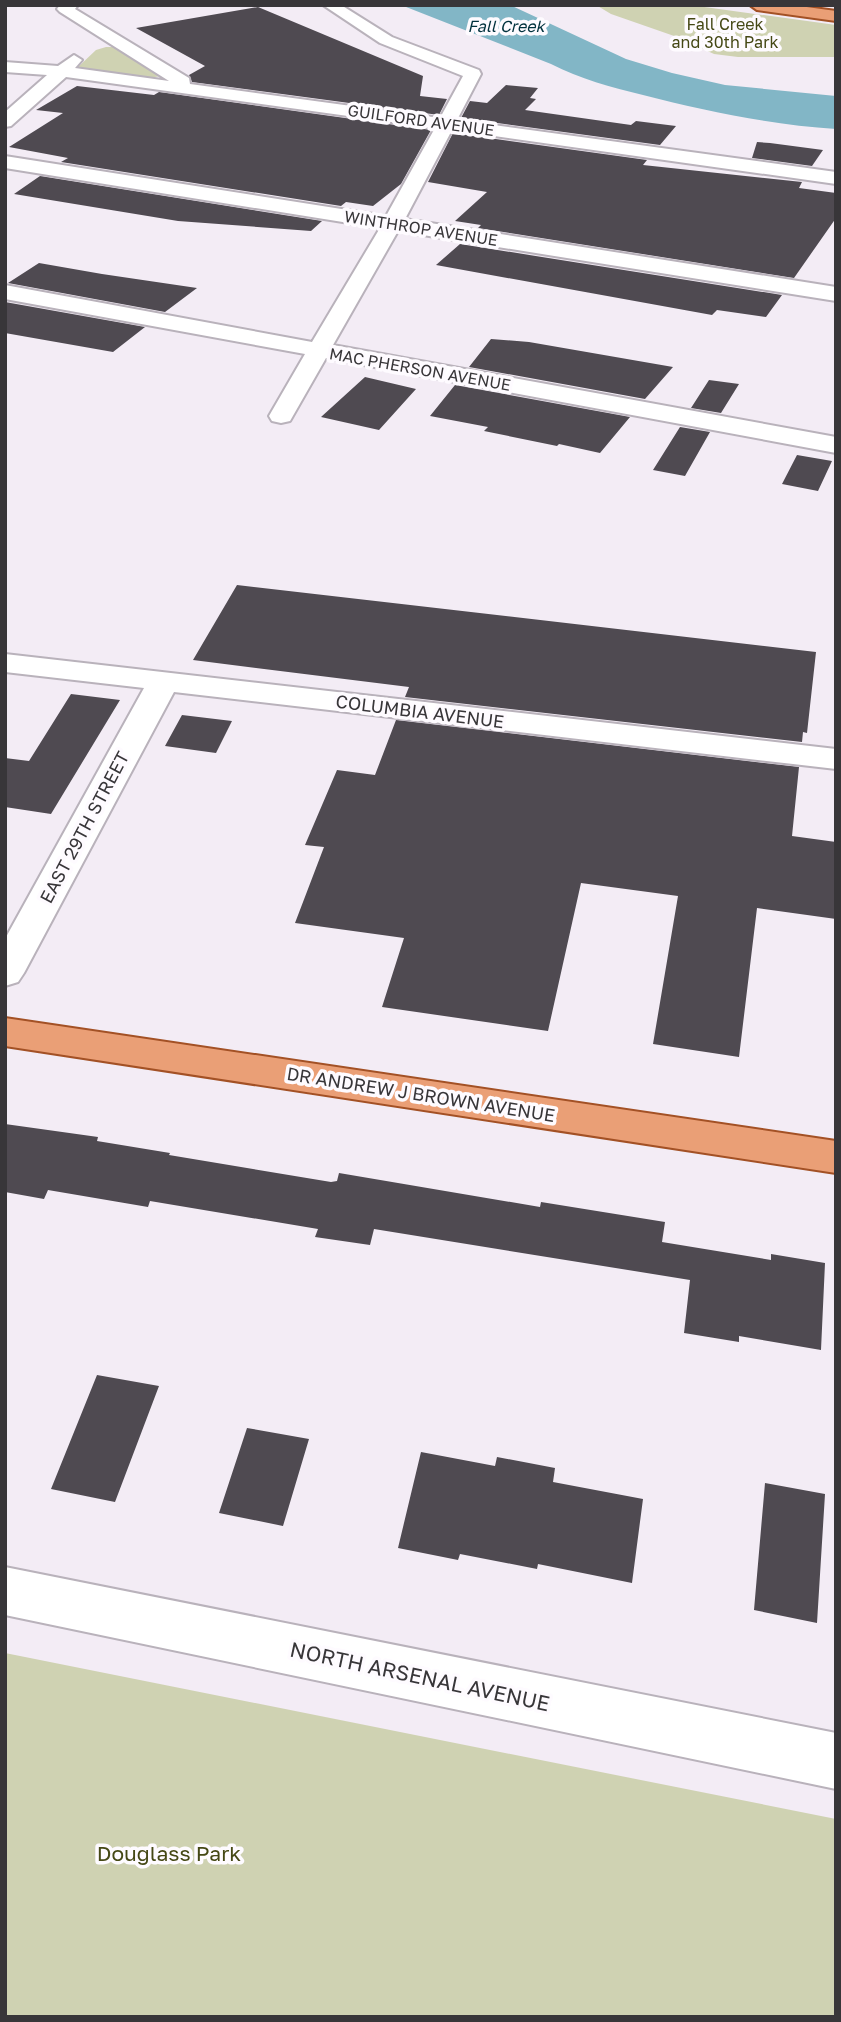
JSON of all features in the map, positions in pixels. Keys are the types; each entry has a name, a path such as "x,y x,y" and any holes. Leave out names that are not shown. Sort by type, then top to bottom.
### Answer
{"main road":[{"path":"757,5 836,16"},
{"name":"DR ANDREW J BROWN AVENUE","path":"5,1032 836,1157"}],"street":[{"path":"281,416 392,223 473,74 386,40 330,5"},
{"path":"68,7 193,89"},
{"path":"5,122 105,33"},
{"name":"GUILFORD AVENUE","path":"5,67 62,71 836,178"},
{"name":"WINTHROP AVENUE","path":"5,162 836,294"},
{"name":"MAC PHERSON AVENUE","path":"5,292 836,445"},
{"name":"COLUMBIA AVENUE","path":"5,663 836,759"},
{"name":"EAST 29TH STREET","path":"5,973 164,681"},
{"name":"NORTH ARSENAL AVENUE","path":"5,1591 836,1762"}],"green space":[{"name":"Fall Creek and 30th Park","path":"596,5 690,5 836,25 836,57 738,57 714,54 677,37 611,14"},
{"path":"116,47 162,76 148,78 77,68 96,50"},
{"name":"Douglass Park","path":"5,1653 836,1819 836,2017 5,2017"}],"water":[{"name":"Fall Creek","path":"401,5 510,5 626,59 672,73 725,85 836,96 836,129 739,116 607,86"}],"building":[{"path":"258,7 423,76 420,96 447,99 439,115 192,82 189,75 205,66 136,28"},
{"path":"506,85 538,88 530,98 536,99 525,110 631,125 636,121 676,126 660,145 461,118 470,101 487,103"},
{"path":"77,86 154,95 159,92 431,130 401,184 373,206 346,202 341,206 61,162 68,158 9,147 63,113 36,110"},
{"path":"453,133 647,160 643,165 802,182 799,188 836,193 836,218 794,278 478,228 481,225 455,221 487,192 428,182"},
{"path":"757,142 823,150 812,166 752,158"},
{"path":"40,176 322,221 311,231 178,221 14,194"},
{"path":"460,244 782,295 766,317 717,310 712,315 436,265"},
{"path":"39,263 197,288 165,312 8,283"},
{"path":"5,302 145,327 113,352 5,333"},
{"path":"491,339 529,342 673,367 645,399 469,367"},
{"path":"365,377 416,389 379,430 321,417"},
{"path":"709,380 739,384 721,413 691,408"},
{"path":"455,385 630,417 600,453 559,444 557,446 484,431 488,427 430,416"},
{"path":"680,427 710,432 685,476 653,470"},
{"path":"797,455 832,461 818,491 782,484"},
{"path":"237,585 816,652 807,733 803,732 802,742 405,697 409,687 193,660"},
{"path":"71,694 120,700 51,814 5,807 5,758 29,761"},
{"path":"182,715 232,721 216,753 165,746"},
{"path":"396,720 799,767 792,836 836,842 836,919 757,908 739,1057 653,1044 678,896 581,883 548,1031 382,1007 404,938 295,923 324,847 305,845 337,770 375,775"},
{"path":"5,1124 98,1137 97,1141 170,1153 169,1155 331,1182 337,1181 339,1173 540,1207 541,1202 665,1222 662,1242 771,1260 771,1254 825,1263 821,1350 739,1336 739,1342 684,1333 690,1280 374,1229 370,1245 315,1237 318,1229 150,1201 148,1207 48,1190 44,1199 5,1192"},
{"path":"97,1375 159,1386 115,1502 51,1489"},
{"path":"247,1428 309,1439 283,1526 219,1513"},
{"path":"421,1452 495,1466 497,1457 555,1468 553,1482 643,1499 632,1583 538,1564 537,1569 460,1554 458,1560 398,1548"},
{"path":"765,1483 825,1494 817,1623 754,1610"}]}
